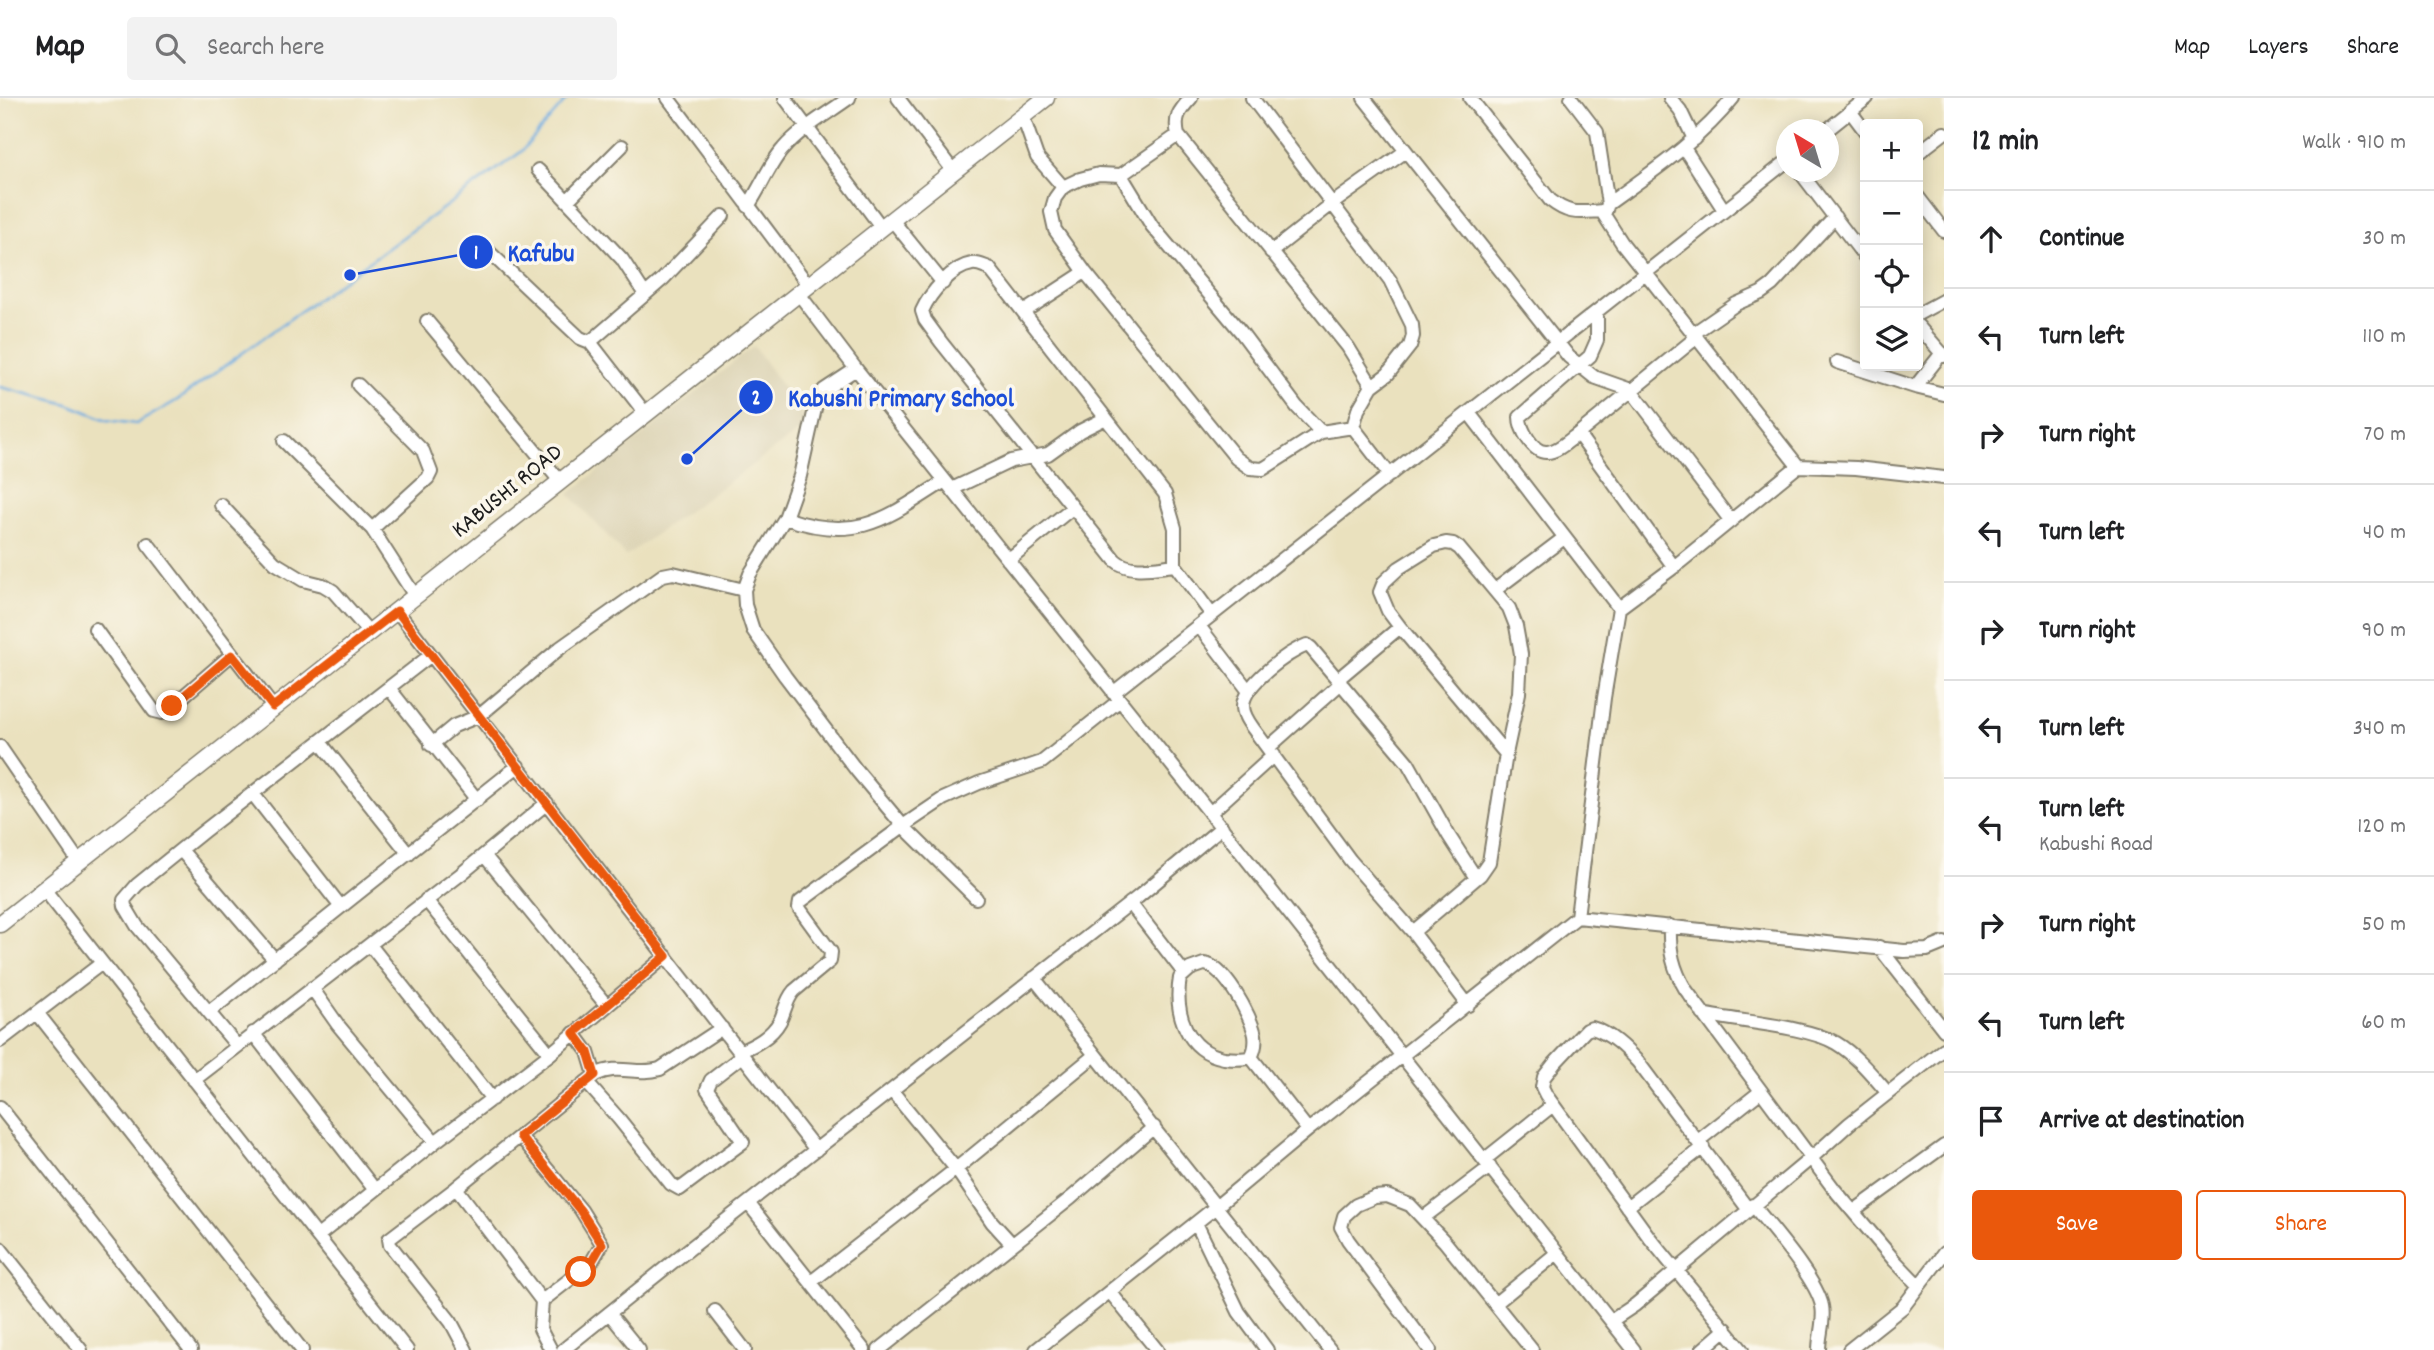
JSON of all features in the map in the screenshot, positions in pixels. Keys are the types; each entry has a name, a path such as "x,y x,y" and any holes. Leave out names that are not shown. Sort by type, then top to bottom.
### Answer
{"main road":[{"name":"KABUSHI ROAD","path":"3,916 79,862 1046,98"}],"street":[{"path":"668,98 748,206 856,369 1222,827 1634,1350"},
{"path":"785,98 887,224 943,283"},
{"path":"748,206 782,150 849,98"},
{"path":"898,98 954,172"},
{"path":"1191,98 1178,112 1175,123 1178,135 1348,347 1372,386"},
{"path":"1252,98 1390,280 1412,325 1413,337 1410,346 1388,374 1372,386 1358,410 1353,427"},
{"path":"1364,98 1557,343 1594,377 1631,390 1731,521"},
{"path":"1470,98 1556,205 1562,210 1575,213 1606,208 1689,143 1722,113 1733,98"},
{"path":"1571,98 1597,132 1606,208 1622,243 1798,466"},
{"path":"1670,98 1679,110 1689,143 1724,210"},
{"path":"1839,120 1867,98"},
{"path":"1850,111 1860,124"},
{"path":"1023,117 1037,157 1063,187"},
{"path":"1923,149 1944,133"},
{"path":"1178,135 1121,175 1099,174 1063,187 1055,198 1051,212 1055,230 1085,272 1236,458 1250,468 1263,469 1274,464 1321,432 1353,427"},
{"path":"567,201 622,146"},
{"path":"1271,252 1333,203 1406,152"},
{"path":"538,170 622,259 644,293"},
{"path":"574,1033 588,1052 590,1078 670,1184 680,1189 743,1142 707,1089 712,1080 741,1054 767,1037 780,1020 789,996 830,961 831,951 799,908 799,904 943,799 979,783 1042,762 1212,615 1776,170"},
{"path":"1121,175 1153,226 1241,332 1297,407 1321,432"},
{"path":"1808,182 1860,250"},
{"path":"1923,203 1944,230"},
{"path":"590,342 663,279 723,216"},
{"path":"1597,312 1597,340 1590,356 1520,417 1520,426 1540,450 1546,452 1559,448 1728,309 1772,285 1835,216"},
{"path":"486,249 580,338 590,342 645,413"},
{"path":"1175,565 1138,568 1121,566 1072,508 925,320 922,310 927,300 964,266 976,263 989,268 1165,494 1175,528 1175,565 1212,615"},
{"path":"1025,311 1085,272"},
{"path":"1923,311 1944,300"},
{"path":"427,321 560,481"},
{"path":"1915,387 1943,355 1923,332"},
{"path":"1837,362 1944,394"},
{"path":"856,369 824,390 816,404 800,476 785,518 757,562 744,590 745,605 754,630 820,722 903,826 976,898"},
{"path":"358,385 423,452 430,472 428,478 372,528"},
{"path":"1469,413 1619,608"},
{"path":"785,518 810,527 850,529 866,526 948,485 1011,461 1042,457 1055,451 1080,431 1106,418"},
{"path":"1353,427 1390,475"},
{"path":"1578,434 1674,567"},
{"path":"284,441 372,528 415,596"},
{"path":"1036,1350 1577,917 1602,712 1619,608 1798,466 1856,468 1944,478"},
{"path":"221,505 275,563 303,580 323,585 333,591 369,632"},
{"path":"1007,560 1072,508"},
{"path":"1495,590 1564,538"},
{"path":"1413,932 1476,878 1491,858 1506,754 1519,693 1521,654 1513,616 1459,548 1446,543 1434,546 1399,568 1381,586 1382,600 1401,627 1506,754"},
{"path":"148,544 273,707"},
{"path":"432,745 454,726 479,716 559,649 663,575 673,573 744,590"},
{"path":"397,611 816,1150"},
{"path":"1199,626 1248,690"},
{"path":"1210,813 1340,681 1401,627"},
{"path":"95,629 154,711 162,712 172,706 232,655"},
{"path":"1468,1005 1413,932 1350,860 1246,717 1243,706 1248,690 1277,663 1307,645 1321,657 1408,763 1476,878"},
{"path":"237,1045 137,926 124,900 136,885 431,655"},
{"path":"388,688 477,800"},
{"path":"320,742 409,853"},
{"path":"0,747 79,862"},
{"path":"209,1012 518,766"},
{"path":"253,794 341,907"},
{"path":"194,1080 370,945 547,803"},
{"path":"563,1350 1130,904 1222,827"},
{"path":"181,850 275,960"},
{"path":"484,855 607,1006"},
{"path":"44,889 407,1350"},
{"path":"426,900 550,1054"},
{"path":"1130,904 1184,973"},
{"path":"1577,917 1904,951 1927,950 1944,943"},
{"path":"1670,926 1670,944 1678,977 1703,1014 1810,1159 1919,1286"},
{"path":"370,945 492,1099"},
{"path":"1879,947 1944,1030"},
{"path":"318,1236 550,1054 666,956"},
{"path":"0,1041 102,963"},
{"path":"1204,964 1219,971 1250,1020 1255,1042 1251,1056 1230,1059 1216,1056 1192,1040 1179,1006 1179,986 1184,973 1204,964"},
{"path":"1034,978 1331,1350"},
{"path":"312,988 353,1043 435,1142"},
{"path":"38,1014 302,1350"},
{"path":"1703,1014 1803,1032 1835,1042 1887,1092"},
{"path":"466,1350 451,1322 388,1242 394,1234 456,1188 590,1078 607,1069 660,1069 722,1028"},
{"path":"1742,1350 1627,1208 1542,1087 1542,1082 1554,1064 1591,1028 1622,1045 1631,1055 1798,1264 1818,1295 1822,1307 1819,1350"},
{"path":"253,1033 375,1190"},
{"path":"1611,1321 1635,1305 1887,1092 1944,1049"},
{"path":"811,1282 956,1169 1095,1055"},
{"path":"1251,1056 1308,1130"},
{"path":"892,1091 956,1169 992,1222 1012,1244"},
{"path":"1627,1208 1760,1092"},
{"path":"1423,1218 1553,1105"},
{"path":"0,1107 191,1350"},
{"path":"879,1350 1116,1161 1154,1127"},
{"path":"520,1136 580,1210 602,1244 591,1263 541,1301"},
{"path":"1854,1211 1942,1152"},
{"path":"456,1188 541,1301 540,1329 551,1350"},
{"path":"1430,1350 1341,1227 1344,1216 1356,1205 1375,1197 1388,1196 1410,1205 1496,1303 1532,1350"},
{"path":"748,1203 864,1350"},
{"path":"1196,1223 1239,1312 1267,1350"},
{"path":"0,1248 81,1350"},
{"path":"1496,1303 1557,1253"},
{"path":"1849,1350 1903,1307 1944,1253"},
{"path":"1110,1292 1157,1350"},
{"path":"715,1311 746,1350"},
{"path":"609,1313 639,1350"},
{"path":"1702,1350 1726,1329"}],"shaded area":[{"path":"754,346 809,424 626,556 569,494"}],"waterway":[{"path":"0,387 68,404 107,420 136,424 176,401 521,152 568,98"}],"place":[{"name":"Kafubu","path":"350,275"},
{"name":"Kabushi Primary School","path":"687,459"}],"route":[{"path":"172,706 232,655 273,707 397,611 666,956 574,1033 588,1052 595,1075 520,1136 590,1222 602,1244 591,1263 581,1272"}]}
